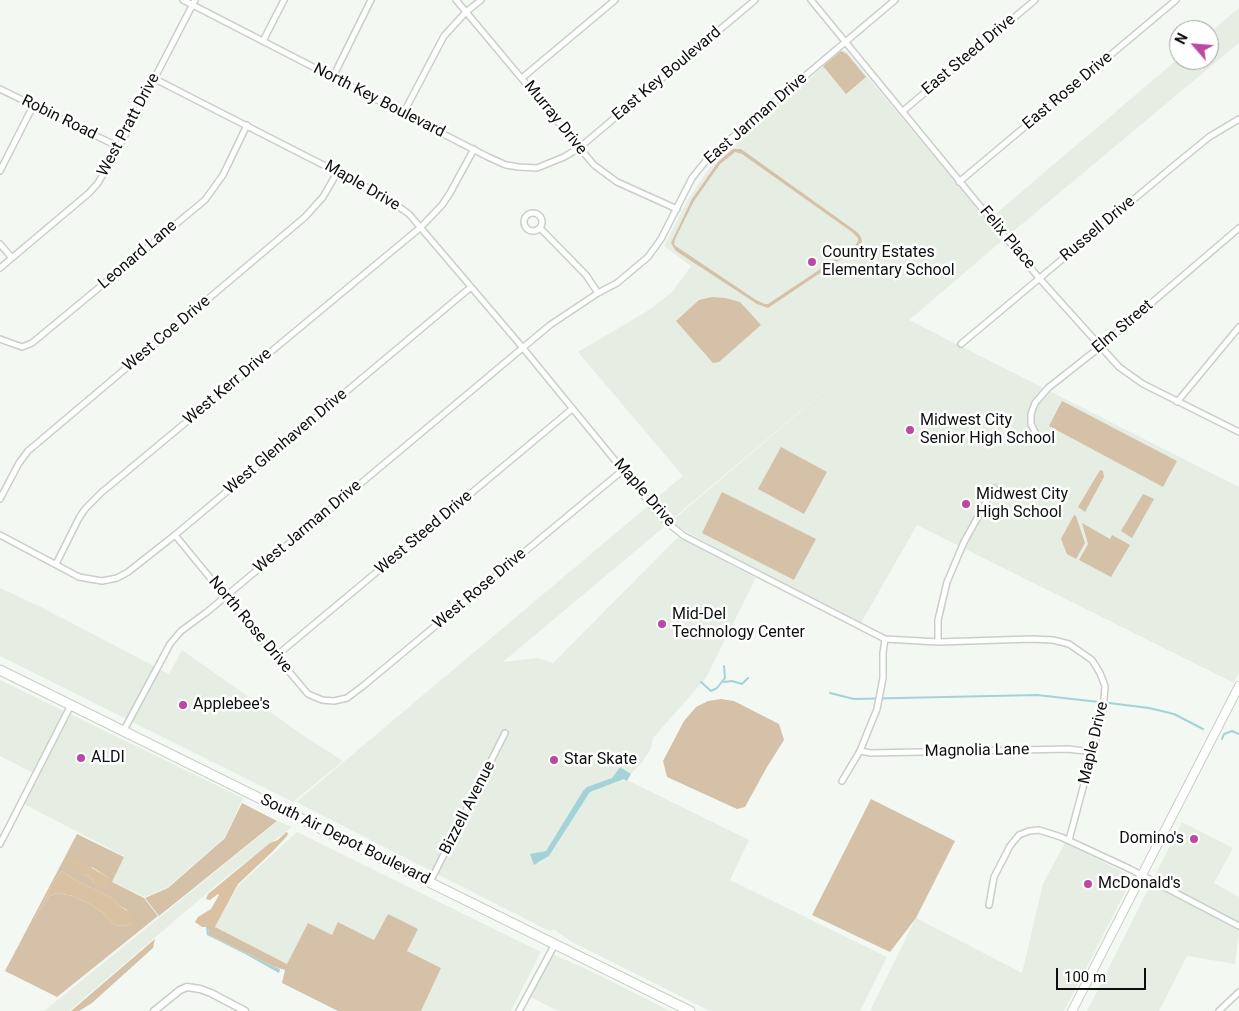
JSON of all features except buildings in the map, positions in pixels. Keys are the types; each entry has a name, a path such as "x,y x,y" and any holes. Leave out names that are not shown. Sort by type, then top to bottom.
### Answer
{"main road":[{"name":"South Air Depot Boulevard","path":"0,670 690,1011"},
{"path":"1072,1011 1239,686"}],"street":[{"name":"North Key Boulevard","path":"183,0 194,2 263,41 403,114 506,164 537,168 564,157 579,148"},
{"path":"263,41 284,0"},
{"path":"332,77 371,0"},
{"name":"Murray Drive","path":"456,0 594,165 616,182 677,209"},
{"path":"403,114 444,36 466,12 481,0"},
{"path":"522,78 615,0"},
{"name":"East Key Boulevard","path":"579,148 756,0"},
{"name":"Felix Place","path":"811,0 1039,278 1119,367 1131,377 1177,402 1239,432"},
{"name":"East Jarman Drive","path":"523,348 550,325 598,293 617,283 648,257 677,209 692,178 708,157 895,0"},
{"name":"East Steed Drive","path":"903,111 1035,0"},
{"name":"East Rose Drive","path":"960,182 1176,0"},
{"name":"West Pratt Drive","path":"0,268 89,193 98,183 119,147 194,2"},
{"name":"Maple Drive","path":"154,78 395,202 421,227 668,524 684,536 885,640 938,642 1053,640 1069,644 1092,660 1105,686 1103,713 1069,840"},
{"name":"Robin Road","path":"0,89 119,147"},
{"path":"0,171 33,106"},
{"name":"Russell Drive","path":"961,344 1209,137 1239,119"},
{"name":"Leonard Lane","path":"0,339 22,348 32,344 205,200 222,175 247,125"},
{"name":"West Kerr Drive","path":"56,564 79,518 102,492 421,227 442,205 474,149"},
{"name":"West Coe Drive","path":"0,499 19,463 28,451 306,217 323,198 338,171"},
{"path":"540,228 586,275 598,293"},
{"name":"Elm Street","path":"1037,436 1032,424 1031,414 1035,403 1041,395 1239,228"},
{"path":"0,244 12,258"},
{"name":"West Glenhaven Drive","path":"56,564 80,576 102,581 117,578 128,572 175,535 471,287"},
{"path":"1177,402 1239,327"},
{"name":"West Jarman Drive","path":"124,730 170,644 181,631 523,348"},
{"name":"West Steed Drive","path":"276,656 572,409"},
{"name":"West Rose Drive","path":"334,701 347,698 623,470"},
{"path":"938,642 938,620 947,582 964,542 994,488"},
{"path":"0,535 56,564"},
{"name":"North Rose Drive","path":"175,535 308,694 322,700 334,701"},
{"path":"842,781 860,751 878,706 881,692 885,640"},
{"path":"0,844 72,705"},
{"name":"Bizzell Avenue","path":"430,882 506,733"},
{"name":"Magnolia Lane","path":"860,751 871,753 1068,749 1093,752"},
{"path":"989,905 994,877 1010,846 1019,835 1039,830 1069,840 1239,926"},
{"path":"519,1011 555,944"},
{"path":"154,1011 180,990 187,987 211,993 245,1011"},
{"path":"1219,1011 1239,992"}],"shaded area":[{"path":"1239,8 1239,43 1219,60 1219,25"},
{"path":"844,50 1003,240 909,320 1239,487 1239,672 1234,683 917,525 861,623 752,568 682,529 672,521 863,358 670,521 653,501 683,476 578,352 649,310 672,292 691,266 664,246 689,198 714,161"},
{"path":"841,51 847,54 866,77 846,94 823,66"},
{"path":"1169,66 1169,70 1207,70 1009,235 993,216"},
{"path":"733,149 741,149 857,232 862,242 857,248 768,308 757,304 676,251 671,243 692,199 718,162","holes":["735,152 742,154 858,238 855,246 768,304 756,300 674,245 675,239 694,201 720,164"]},
{"path":"712,297 740,302 761,325 719,362 713,363 676,321 699,300"},
{"path":"1062,401 1177,461 1163,487 1049,426"},
{"path":"781,447 827,472 804,514 758,489"},
{"path":"1100,470 1103,471 1104,477 1085,512 1078,507"},
{"path":"722,492 816,539 794,580 702,533"},
{"path":"1143,494 1154,499 1132,538 1121,531"},
{"path":"648,506 665,526 503,662 537,658 553,663 678,537 756,578 706,678 653,738 651,748 643,761 631,774 620,767 612,778 585,789 546,851 541,853 538,864 549,856 590,792 625,779 749,840 730,880 887,957 860,1011 710,1011 570,941 555,930 549,931 296,802"},
{"path":"1074,515 1085,543 1076,559 1067,554 1061,539"},
{"path":"1082,523 1110,539 1112,535 1130,545 1111,577 1079,560 1088,544"},
{"path":"0,588 41,607 169,674 182,650 304,736 343,761 293,802 0,656"},
{"path":"0,680 243,798 225,837 168,887 145,897 112,882 124,856 24,804 39,776 0,756"},
{"path":"721,699 734,701 779,724 784,740 745,807 737,809 667,777 663,761 684,721 696,707 708,701"},
{"path":"871,799 955,841 916,918 890,952 812,915"},
{"path":"242,803 277,821 159,916 145,898 168,888 225,838"},
{"path":"278,821 292,827 226,877 69,1011 44,1011"},
{"path":"1182,822 1233,848 1214,883 1239,897 1239,930 1235,964 1187,956 1159,1011 1087,1011"},
{"path":"286,832 288,833 287,836 238,884 215,927 202,927 195,922 198,917 211,909 219,895 210,900 206,899 208,894"},
{"path":"297,832 541,952 511,1011 421,1011 441,968 407,951 388,914 375,940 339,922 332,936 287,964 215,927 238,886"},
{"path":"77,834 124,857 112,882 144,898 158,916 57,997 5,971","holes":["92,867 109,878 106,887 93,882 90,877 83,874","62,871 73,879 114,899 118,905 127,910 132,924 126,926 114,925 92,905 73,896 57,893 49,896 36,920 34,920 55,880"]},
{"path":"1065,843 1129,875 1131,881 1064,1011 870,1011 916,918 1022,973 1043,884"},
{"path":"72,856 109,878 109,886 102,886 93,882 90,877 66,861"},
{"path":"62,871 73,879 114,899 118,905 132,916 132,924 126,926 114,925 92,905 73,896 57,893 49,896 36,921 34,920 55,880"},
{"path":"388,914 418,929 407,951 441,968 421,1011 338,1011 282,983 285,970 272,966 209,935 208,927 215,927 287,964 308,923 332,935 338,922 374,940"},
{"path":"155,939 153,948 92,1003 79,1011 71,1011"},
{"path":"555,955 670,1011 558,1011 530,997 550,958"}],"water":[{"path":"620,767 631,774 627,781 624,779 590,792 549,856 534,865 530,854 546,851 583,791 587,787 612,778"},
{"path":"206,927 208,927 209,935 280,969 279,973 207,935"}],"waterway":[{"path":"701,682 711,691 717,688 725,678 724,666"},
{"path":"724,682 732,681 742,684 748,678"},
{"path":"830,693 854,699 1037,695 1099,702"},
{"path":"1109,703 1149,708 1174,714 1203,729"},
{"path":"1222,739 1224,734 1232,731 1239,734"}],"place":[{"name":"Country Estates Elementary School","path":"812,262"},
{"name":"Midwest City Senior High School","path":"910,430"},
{"name":"Midwest City High School","path":"966,504"},
{"name":"Mid-Del Technology Center","path":"662,624"},
{"name":"Applebee's","path":"183,705"},
{"name":"ALDI","path":"81,758"},
{"name":"Star Skate","path":"554,760"},
{"name":"Domino's","path":"1194,839"},
{"name":"McDonald's","path":"1088,884"}]}
